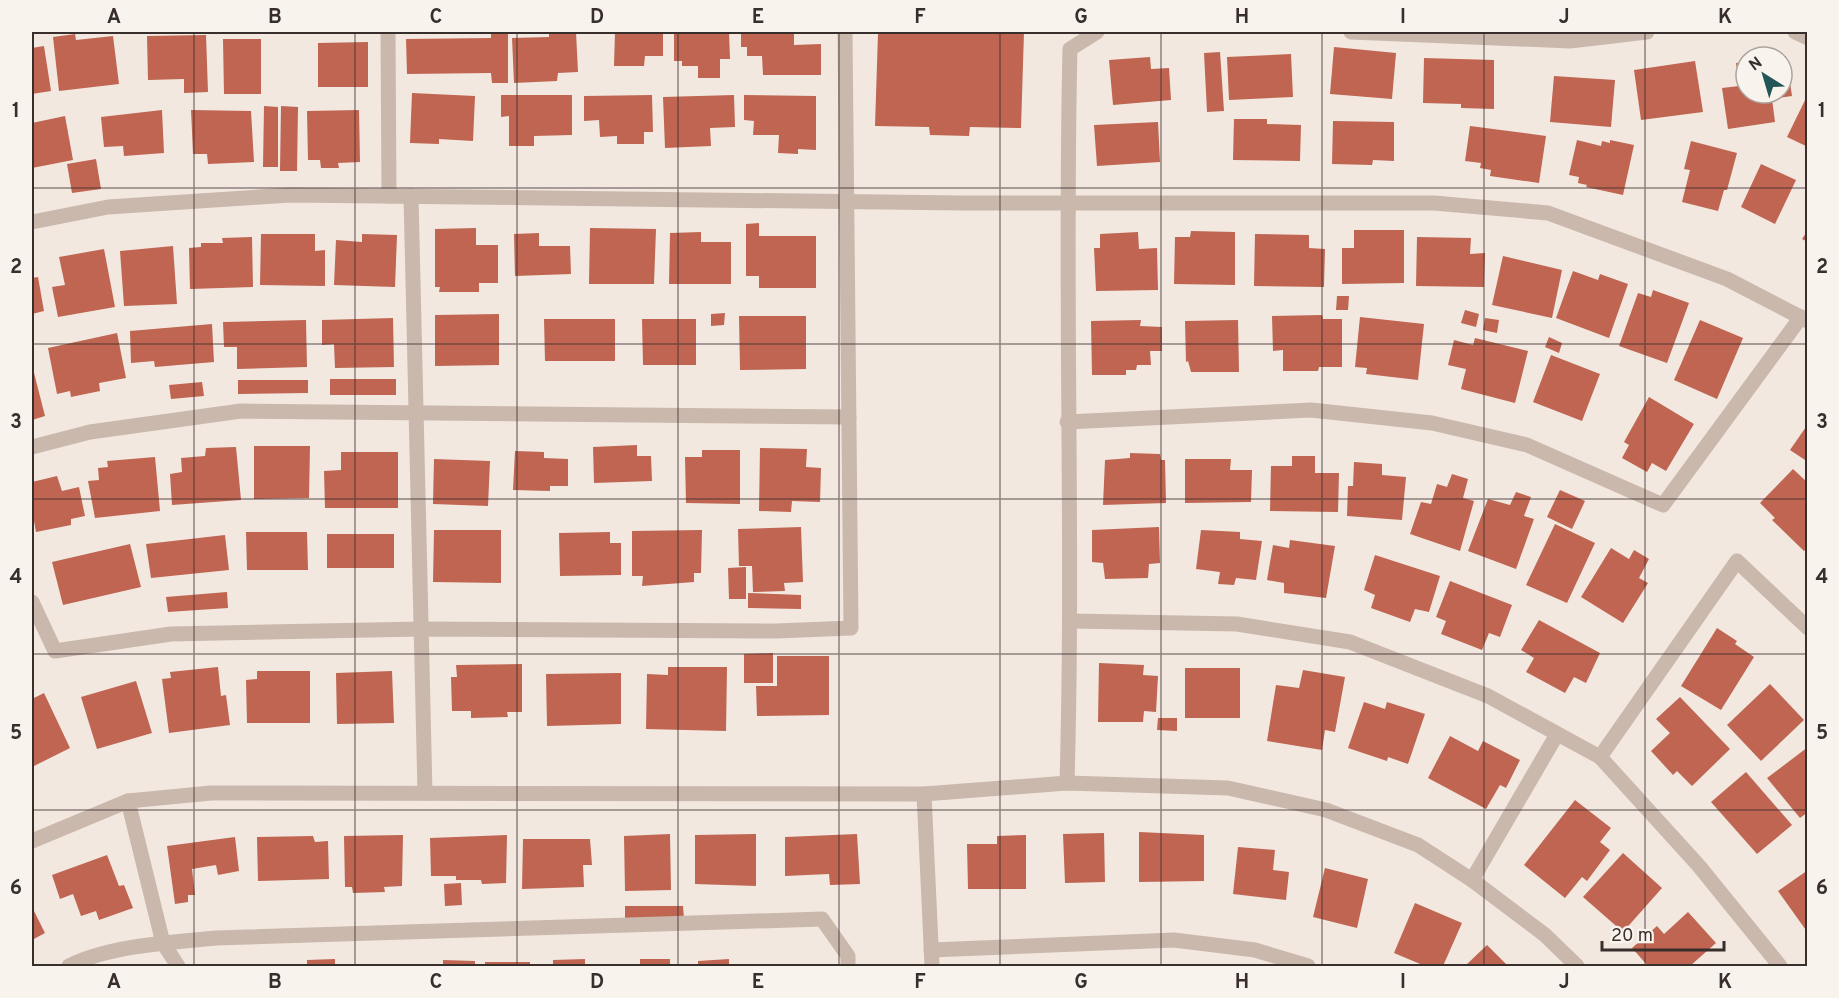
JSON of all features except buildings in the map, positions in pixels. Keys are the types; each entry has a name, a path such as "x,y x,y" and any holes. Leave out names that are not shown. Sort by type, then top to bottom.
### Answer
{"street":[{"path":"388,32 389,196"},
{"path":"32,602 55,651 171,634 422,629 776,631 851,628 844,32"},
{"path":"1067,783 1071,621 1066,203 1070,49 1097,32"},
{"path":"1351,32 1570,41 1647,32"},
{"path":"1795,32 1808,38"},
{"path":"32,222 108,207 290,195 1066,203 1434,203 1548,213 1727,279 1804,319 1663,505 1527,445 1432,423 1311,410 1067,422"},
{"path":"411,196 425,793"},
{"path":"32,447 90,432 241,411 849,417"},
{"path":"1600,757 1737,561 1808,628"},
{"path":"1071,621 1237,624 1350,642 1488,696 1556,736 1600,757 1700,866 1780,966"},
{"path":"1472,880 1556,736"},
{"path":"32,841 128,801 211,793 924,794 1067,783 1228,788 1326,810 1418,845 1472,880 1545,935 1577,966"},
{"path":"924,794 932,966"},
{"path":"128,801 163,943 178,966"},
{"path":"69,966 83,959 163,943 228,938 822,919 848,956 848,966"},
{"path":"931,950 1174,940 1255,950 1308,966"}]}
